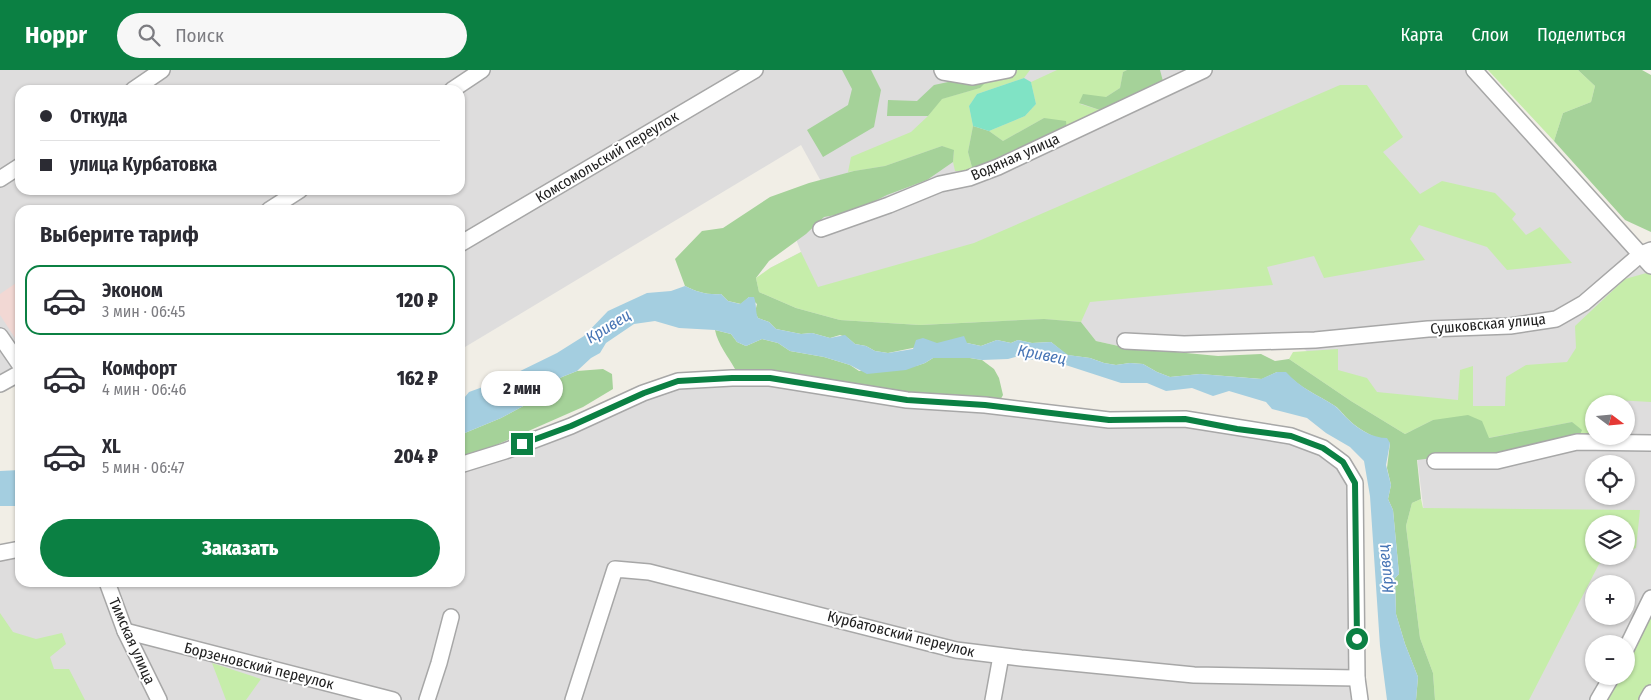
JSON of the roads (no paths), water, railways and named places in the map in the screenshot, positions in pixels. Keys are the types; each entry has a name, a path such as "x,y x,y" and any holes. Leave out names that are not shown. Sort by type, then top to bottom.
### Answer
{"street":[{"path":"140,85 162,70"},
{"path":"460,85 482,70"},
{"name":"Комсомольский переулок","path":"465,241 754,70"},
{"path":"942,71 972,76 1008,70"},
{"name":"Водяная улица","path":"821,229 940,184 969,178 998,167 1204,70"},
{"name":"Сушковская улица","path":"1125,341 1184,344 1315,340 1428,329 1510,326 1556,319 1584,303 1648,257 1474,70"},
{"path":"0,179 15,169"},
{"path":"277,205 292,195"},
{"path":"0,336 15,358"},
{"path":"0,384 15,376"},
{"path":"465,462 563,429 644,393 678,381 732,378 770,378 907,400 985,405 1109,420 1185,419 1237,429 1291,436 1323,448 1343,462 1355,483 1360,700"},
{"path":"1435,461 1497,461 1577,442 1651,443"},
{"path":"0,553 15,551"},
{"name":"Курбатовский переулок","path":"573,700 615,569 649,572 956,650 1194,675 1358,678"},
{"name":"Тимская улица","path":"109,587 125,631 159,700"},
{"path":"1633,635 1651,598"},
{"path":"427,700 451,617"},
{"name":"Борзеновский переулок","path":"125,631 392,700"},
{"path":"993,700 1001,656"},
{"path":"1598,700 1607,685"},
{"path":"1647,700 1651,693"}],"water":[{"name":"Кривец","path":"685,286 702,293 721,294 728,301 740,304 749,297 754,297 758,318 769,322 776,329 801,334 812,333 830,338 845,335 855,344 888,353 913,349 916,340 923,338 937,343 964,336 967,343 981,346 997,340 1011,343 1018,340 1032,343 1051,342 1068,355 1090,358 1116,365 1143,364 1170,377 1200,374 1261,379 1277,372 1286,372 1303,387 1335,406 1357,427 1371,435 1387,438 1390,443 1386,465 1391,485 1388,499 1393,510 1399,574 1395,578 1396,614 1418,677 1416,700 1387,700 1380,646 1370,496 1364,461 1350,447 1326,433 1307,418 1272,409 1266,402 1229,391 1213,396 1192,388 1166,391 1147,383 1121,383 1041,357 1031,360 1019,356 1008,359 982,360 970,358 933,358 906,370 867,374 850,365 824,357 790,351 778,343 762,339 746,346 737,342 731,334 715,330 679,328 655,321 634,324 606,343 600,353 591,358 577,371 547,386 542,396 501,418 465,433 465,397 469,392 502,380 557,353 584,336 608,311 647,293 671,291"},
{"path":"15,470 15,506 0,506 0,471"}]}
